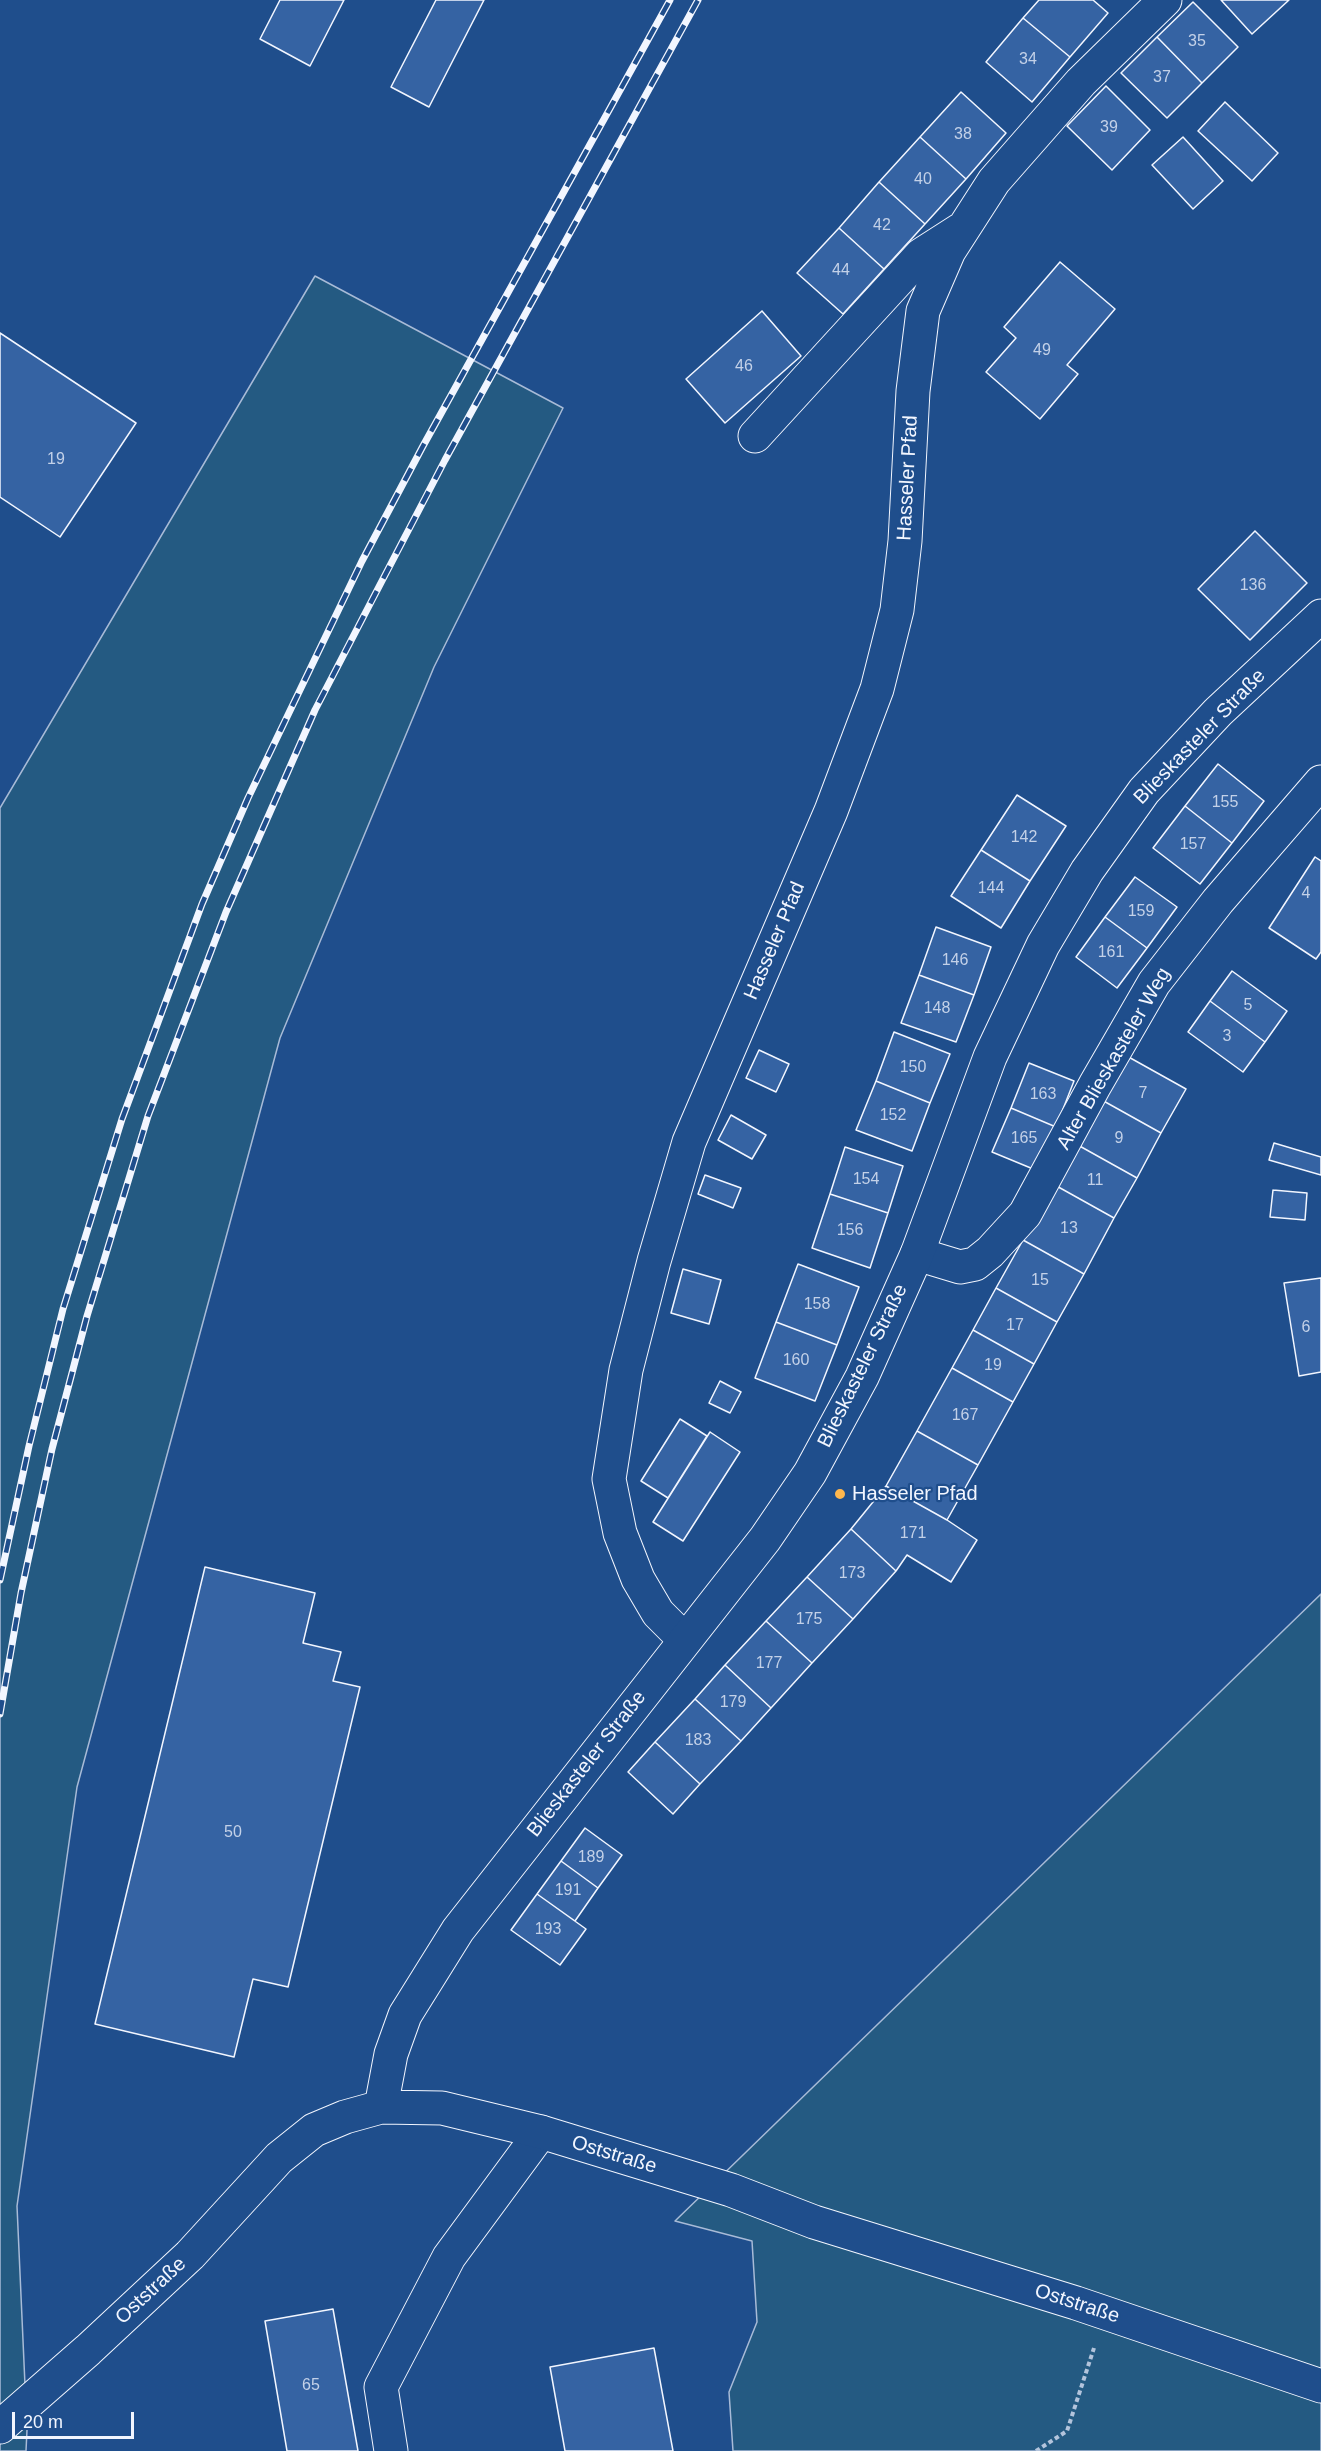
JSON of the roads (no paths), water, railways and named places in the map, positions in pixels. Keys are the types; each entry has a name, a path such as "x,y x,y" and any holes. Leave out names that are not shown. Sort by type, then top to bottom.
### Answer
{"main road":[{"name":"Hasseler Pfad","path":"684,1639 658,1613 638,1579 620,1533 609,1479 626,1370 654,1261 689,1142 831,811 877,689 897,610 905,541 913,391 923,311 950,251 994,181 1081,81 1165,0"},
{"name":"Hasseler Pfad","path":"755,436 921,255 964,228"},
{"name":"Blieskasteler Straße","path":"381,2107 391,2054 405,2015 458,1930 684,1639 765,1539 810,1473 862,1377 917,1254 990,1057 1043,945 1087,871 1144,790 1218,712 1321,616"},
{"name":"Alter Blieskasteler Weg","path":"917,1254 960,1267 975,1263 990,1252 1025,1215 1095,1085 1154,983 1218,901 1321,782"},
{"name":"Oststraße","path":"0,2427 88,2350 190,2255 279,2158 314,2130 345,2117 381,2107 442,2108 541,2132 731,2190 814,2222 1076,2303 1321,2386"},
{"path":"391,2451 381,2387 449,2257 541,2132"}],"railway":[{"path":"0,1580 29,1446 63,1309 122,1119 202,904 248,798 362,561 423,446 670,0"},
{"path":"0,1714 21,1593 52,1449 87,1316 148,1116 226,912 315,710 445,460 698,0"}],"place":[{"name":"Hasseler Pfad","path":"840,1494"}]}
